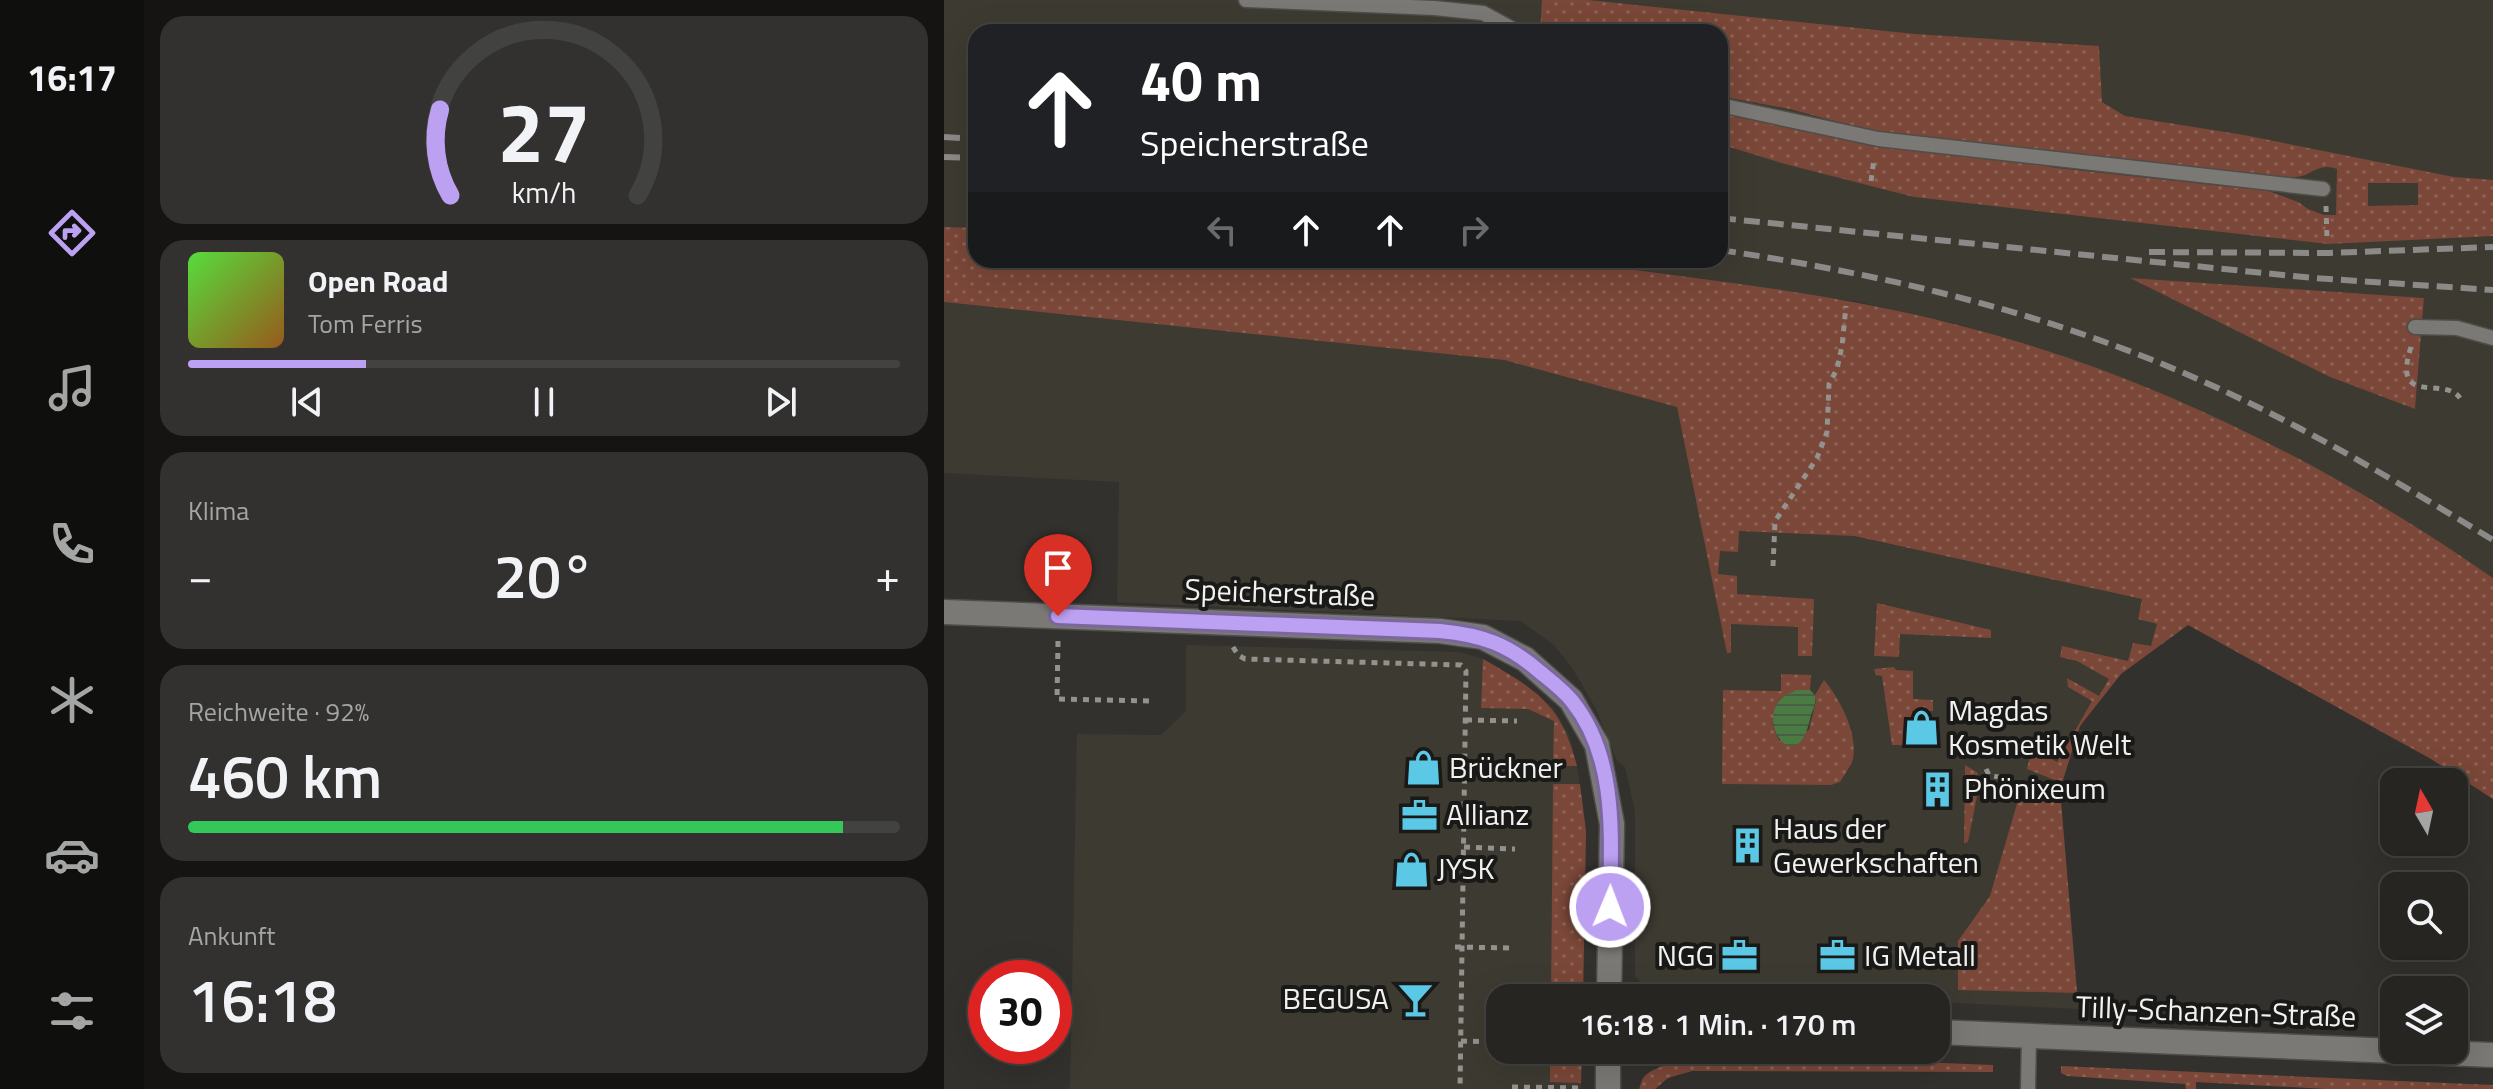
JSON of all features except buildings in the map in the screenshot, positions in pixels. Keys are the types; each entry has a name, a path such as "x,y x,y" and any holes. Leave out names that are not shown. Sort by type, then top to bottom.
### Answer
{"street":[{"name":"Speicherstraße","path":"944,612 1440,631 1483,637 1502,645 1525,659 1556,685 1583,717 1597,745 1612,824 1609,984"},
{"name":"Tilly-Schanzen-Straße","path":"1950,1033 2493,1055"},
{"path":"1608,1088 1610,1064"}],"lane":[{"path":"1246,0 1434,8 1483,13 1503,24"},
{"path":"1728,107 1878,139 2323,189"},
{"path":"2415,327 2457,328 2493,338"},
{"path":"2028,1089 2029,1036"}],"path":[{"path":"2323,189 2328,217 2327,240"},
{"path":"1773,566 1775,521 1817,458 1827,432 1829,384 1837,369 1846,306"},
{"path":"2415,327 2406,372 2421,388 2448,389 2460,398"},
{"path":"1058,616 1057,699 1151,701 1151,697"},
{"path":"1218,623 1238,655 1245,659 1461,665 1466,671 1458,1012 1460,1089"},
{"path":"1465,720 1517,721"},
{"path":"1986,769 1989,775 2008,779"},
{"path":"1464,847 1515,849"},
{"path":"1459,947 1514,948"},
{"path":"1461,1041 1486,1042"},
{"path":"1512,1087 1608,1088"}],"shaded area":[{"path":"944,0 2493,0 2493,578 2383,506 2246,433 2121,378 1957,324 1859,302 1612,268 1728,268 1728,24 968,24 968,228 944,227","holes":["2133,279 2424,298 2415,408 2330,377"]},
{"path":"1542,0 1588,0 1915,34 2099,46 2102,102 2125,116 2244,135 2454,177 2493,180 2493,236 2328,244 1914,197 1728,146 1728,111 2057,168 2269,191 2324,215 2336,215 2337,169 2332,168 2324,167 2302,176 2277,177 1871,131 1790,109 1728,97 1728,24 1540,24","holes":["2368,183 2418,183 2418,205 2368,206"]},
{"path":"944,227 968,228 968,268 1618,268 1866,304 1954,324 2097,368 2167,396 2302,461 2368,497 2493,578 2493,799 2468,783 2468,768 2445,768 2188,625 2121,674 2080,726 2062,783 2027,769 2032,748 2057,762 2092,701 2068,687 2067,678 2099,696 2109,679 2077,661 2060,657 2062,646 2128,661 2133,643 2151,646 2157,624 2138,619 2142,599 1854,536 1739,531 1738,552 1720,551 1718,574 1737,576 1737,594 1814,599 1812,656 1798,656 1798,627 1731,624 1731,653 1727,653 1677,407 1504,360 944,302"},
{"path":"2130,278 2424,298 2415,409 2330,377"},
{"path":"944,302 1504,360 1677,407 1696,502 2142,599 2188,625 2121,674 2080,726 2060,789 2079,1009 1950,1003 1950,984 1642,984 1635,976 1635,812 1625,767 1617,761 1596,709 1573,669 1554,645 1521,621 1117,602 1119,482 944,473"},
{"path":"1877,603 1991,630 1991,638 1900,634 1899,657 1874,656"},
{"path":"1186,645 1460,652 1483,659 1515,678 1554,709 1569,735 1577,766 1586,831 1583,984 1486,984 1486,1064 1582,1064 1581,1089 1070,1089 1077,734 1161,735 1186,711"},
{"path":"1483,659 1518,680 1544,701 1563,727 1577,766 1553,766 1554,721 1528,709 1481,708"},
{"path":"1894,667 1896,670 1913,671 1913,699 1933,700 1933,711 1912,711 1912,745 1892,745 1882,676 1876,675 1874,669"},
{"path":"1781,674 1811,675 1810,690 1799,690 1773,724 1779,741 1809,730 1815,695 1824,680 1842,706 1850,728 1854,749 1851,765 1840,782 1831,785 1722,784 1723,690 1781,691"},
{"path":"1799,690 1810,690 1815,695 1815,701 1803,738 1794,746 1785,744 1773,723 1775,710 1782,698"},
{"path":"1965,765 1978,773 1975,789 1978,791 1968,842 1964,843"},
{"path":"1553,784 1580,784 1586,831 1583,984 1551,984"},
{"path":"2021,790 2061,801 2077,993 1958,990 1958,941 1990,896"},
{"path":"1950,1063 1993,1065 1993,1072 1692,1071 1668,1078 1655,1089 1639,1089 1644,1077 1670,1064"},
{"path":"1550,1064 1582,1064 1581,1083 1550,1082"},
{"path":"2061,1066 2493,1085 2493,1089 2326,1089 2196,1082 2196,1089 2186,1089 2185,1084 2067,1076 2061,1073"}],"railway":[{"path":"944,137 968,138"},
{"path":"944,157 968,158"},
{"path":"1728,219 2313,278 2493,290"},
{"path":"2149,252 2329,253 2493,247"},
{"path":"1728,251 1908,285 1970,300 2092,337 2247,402 2389,478 2493,540"}],"place":[{"name":"Magdas Kosmetik Welt","path":"1922,728"},
{"name":"Brückner","path":"1423,768"},
{"name":"Phönixeum","path":"1938,789"},
{"name":"Allianz","path":"1420,815"},
{"name":"Haus der Gewerkschaften","path":"1747,846"},
{"name":"JYSK","path":"1411,869"},
{"name":"NGG","path":"1740,956"},
{"name":"IG Metall","path":"1838,956"},
{"name":"BEGUSA","path":"1415,999"}],"route":[{"path":"1058,616 1440,631 1483,637 1502,645 1525,659 1571,700 1597,745 1612,824 1610,907"}]}
